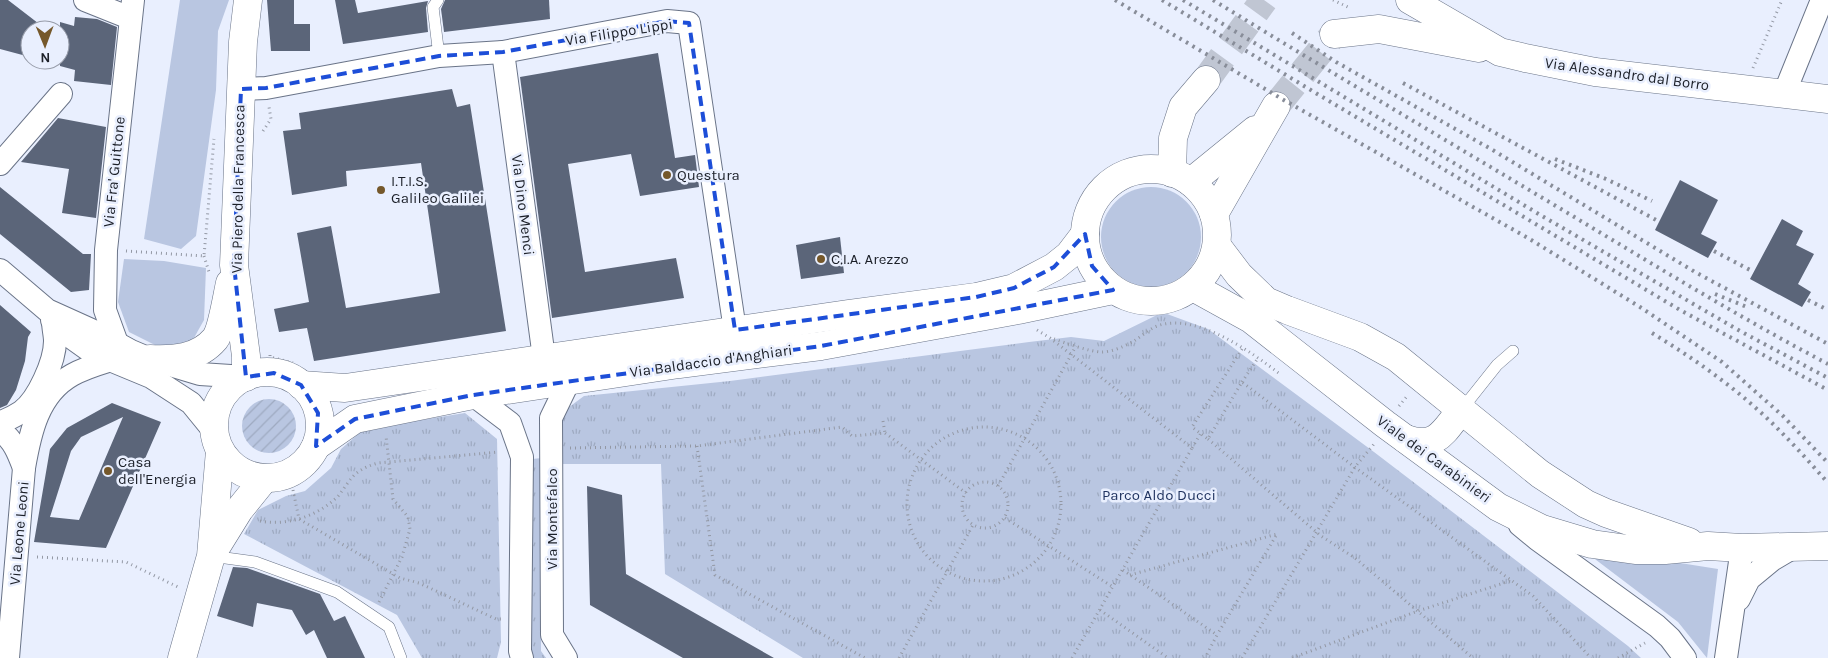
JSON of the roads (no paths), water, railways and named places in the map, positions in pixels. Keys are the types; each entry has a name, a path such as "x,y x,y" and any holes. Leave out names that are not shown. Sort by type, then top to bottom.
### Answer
{"main road":[{"name":"Via Piero della Francesca","path":"246,377 246,356 234,265 253,88 243,42 248,0"},
{"name":"Via Alessandro dal Borro","path":"1410,0 1500,52 1595,72 1828,99"},
{"path":"1334,34 1379,29 1500,52"},
{"path":"1182,177 1173,138 1183,107 1206,80"},
{"path":"1182,177 1253,134 1276,106 1214,214"},
{"path":"1159,170 1182,177 1205,197 1214,214 1217,225 1217,246 1212,261 1204,275 1193,287 1175,298 1153,302 1132,299 1113,290 1098,275 1088,256 1085,234 1086,220 1091,208 1098,196 1113,182 1131,172 1159,170"},
{"name":"Via Baldaccio d'Anghiari","path":"300,375 345,388 735,330 976,297 1014,288 1054,267 1069,256 1085,234"},
{"name":"Viale dei Carabinieri","path":"1217,246 1239,275 1266,301 1360,336 1396,357 1423,377 1540,474 1586,504 1672,537 1708,546"},
{"path":"150,359 176,360 199,353 216,339 234,265"},
{"name":"Viale dei Carabinieri","path":"1193,287 1251,319 1498,507 1542,529 1592,544 1635,550 1665,550 1708,546 1742,548 1828,546"},
{"name":"Via Baldaccio d'Anghiari","path":"316,446 354,419 473,395 679,364 822,346 1018,310 1113,290"},
{"path":"182,658 211,556 217,441 215,413 221,398 231,385 246,377 260,373 274,373 289,377 300,375 318,413 320,430 316,446 307,460 295,471 280,477 264,479 246,475 231,465 217,441"},
{"path":"1396,431 1416,442 1431,442 1438,438 1462,409"},
{"path":"211,556 239,510 264,479"}],"street":[{"path":"85,0 132,9"},
{"path":"1784,94 1822,0"},
{"name":"Via Fra' Guittone","path":"109,345 105,310 117,250 132,9"},
{"name":"Via Filippo Lippi","path":"253,88 439,56 503,52 667,21 689,23 735,330"},
{"name":"Via Dino Menci","path":"503,52 544,358"},
{"path":"0,164 61,94"},
{"path":"0,270 57,328 93,353 109,345"},
{"path":"57,328 200,374 246,377"},
{"path":"57,328 109,345 151,377 191,403 217,441"},
{"path":"0,422 23,411 37,393 47,373 57,328"},
{"name":"Via Leone Leoni","path":"8,658 24,468 29,438 38,413 54,390 109,345"},
{"name":"Via Montefalco","path":"566,658 552,635 551,418 569,381"},
{"name":"Via Montefalco","path":"473,395 510,423 522,457 520,656"},
{"path":"0,430 11,439 24,468"},
{"path":"1498,507 1537,539 1657,626 1670,638 1686,658"},
{"path":"1733,611 1748,579 1772,560 1794,547"},
{"path":"1726,658 1742,548"}],"lane":[{"path":"438,0 433,7 439,56"},
{"path":"1424,0 1500,52"},
{"path":"1462,409 1497,365 1513,351"},
{"path":"211,556 255,562 337,592 389,627 401,658"}],"tunnel":[{"path":"1206,80 1264,0"},
{"path":"1276,106 1334,34"}],"railway":[{"path":"1115,0 1282,99 1528,238 1640,307 1722,362 1783,416 1828,463"},
{"path":"1162,0 1680,310 1828,390"},
{"path":"1183,0 1542,216 1740,331 1828,378"},
{"path":"1213,0 1691,287 1828,364"},
{"path":"1292,33 1336,62 1491,149 1695,272 1828,344"},
{"path":"1403,83 1658,221"},
{"path":"1555,159 1606,179 1652,201"},
{"path":"1714,251 1752,271"},
{"path":"1715,294 1747,307"},
{"path":"1808,300 1828,310"},
{"path":"1652,333 1703,366 1736,391 1787,438 1828,483"}],"place":[{"name":"Questura","path":"667,175"},
{"name":"I.T.I.S. Galileo Galilei","path":"381,190"},
{"name":"C.I.A. Arezzo","path":"821,259"},
{"name":"Casa dell'Energia","path":"108,471"}],"park label":[{"name":"Parco Aldo Ducci","path":"1159,495"}]}
